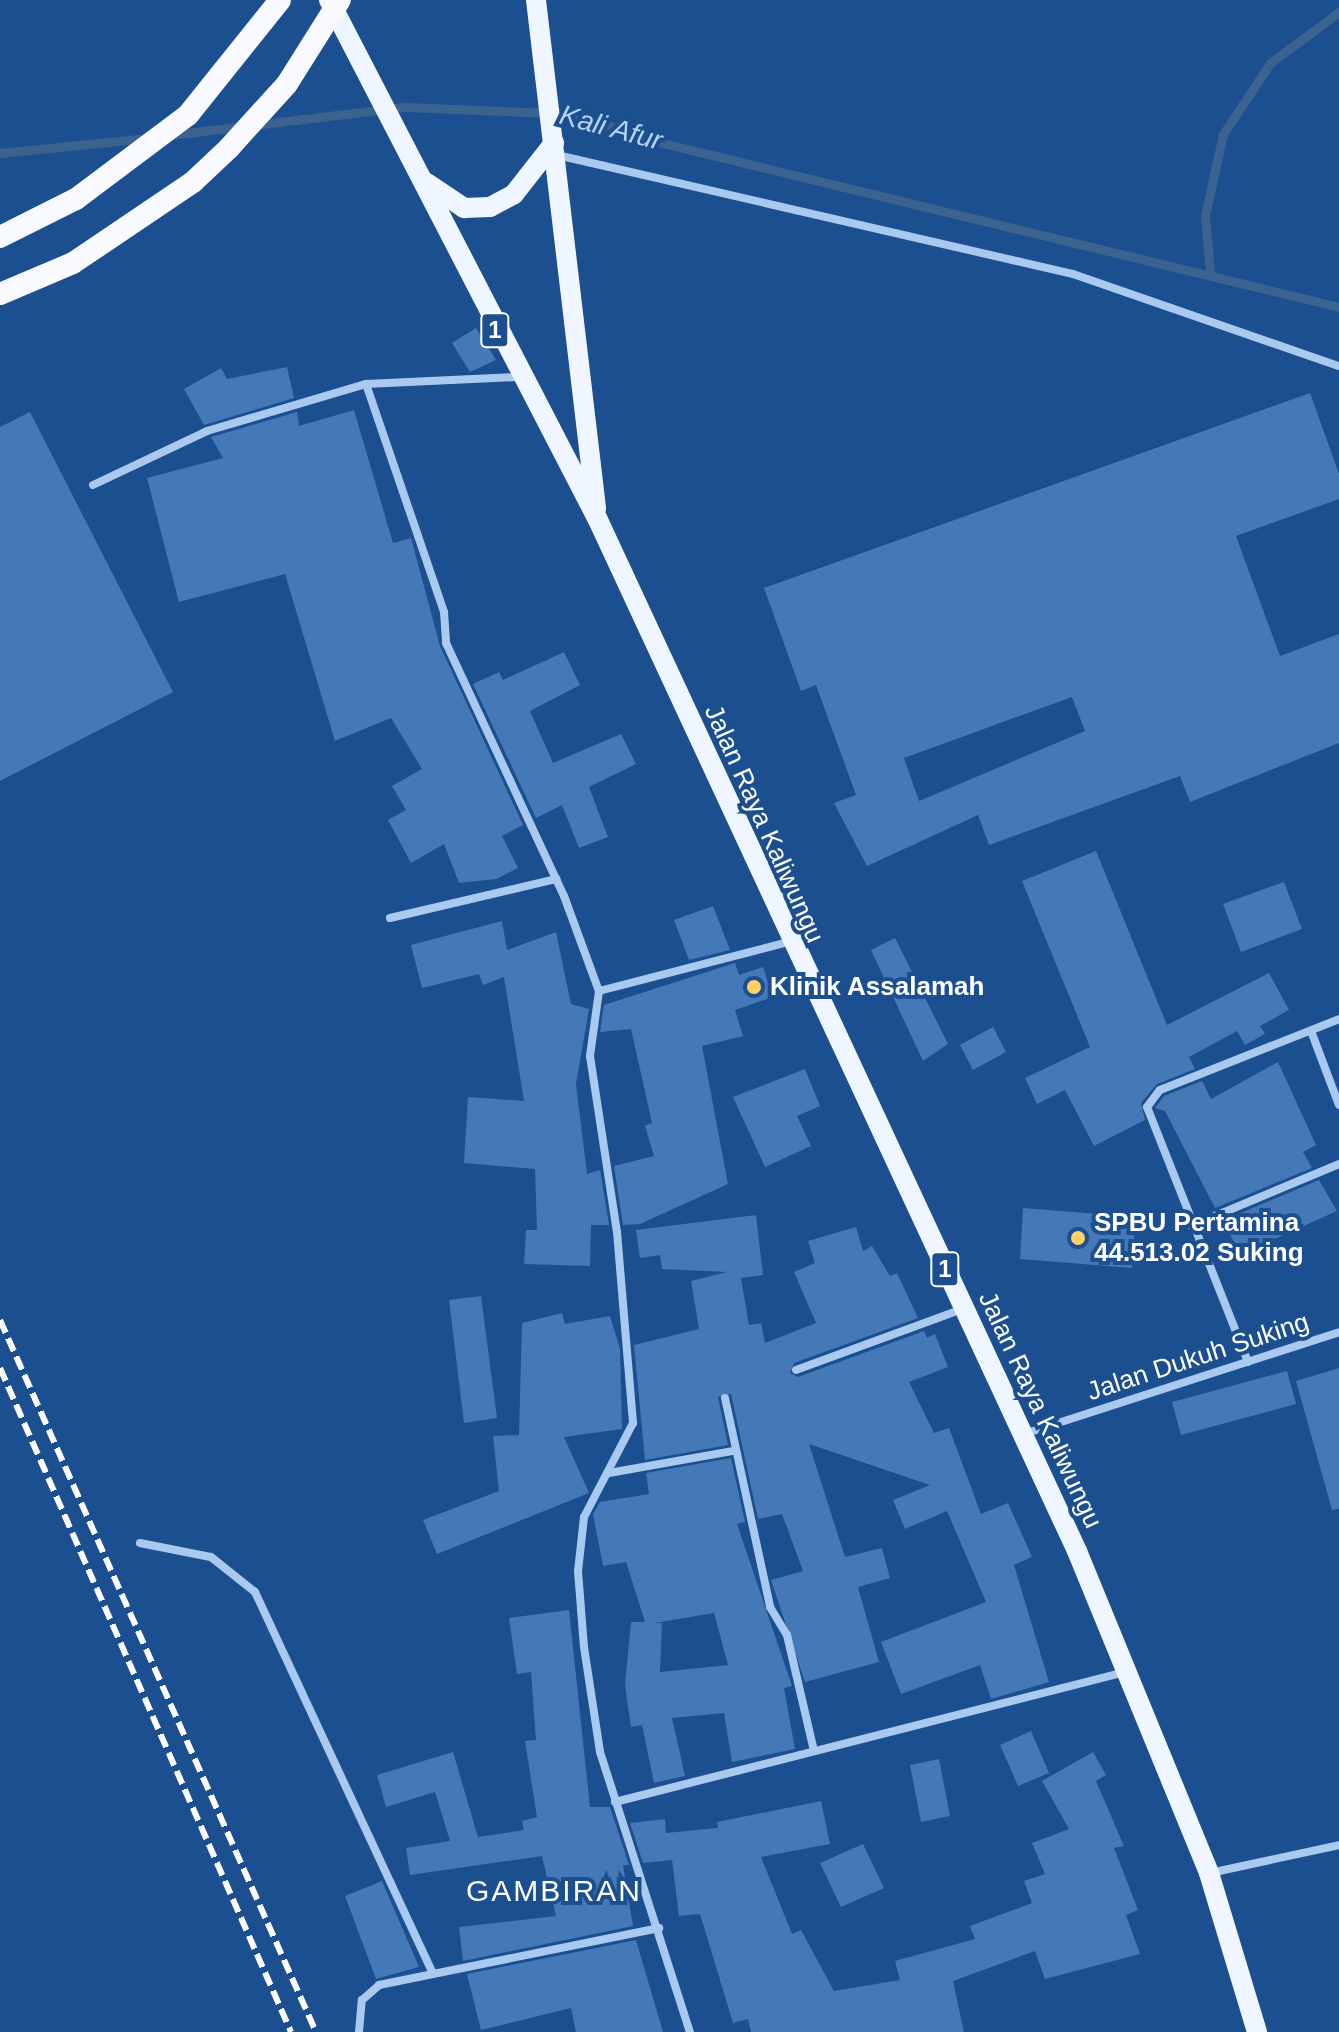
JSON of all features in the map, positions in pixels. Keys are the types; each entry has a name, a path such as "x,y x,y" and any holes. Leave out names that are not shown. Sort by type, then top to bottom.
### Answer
{"highway":[{"path":"0,237 134,160 188,115 280,0"},
{"path":"0,294 73,263 193,182 229,148 287,84 340,0"}],"main road":[{"name":"1","path":"329,0 380,94 518,377 598,520"},
{"name":"1","path":"536,0 598,520"},
{"path":"419,175 441,198 464,208 490,207 514,194 554,143"},
{"name":"Jalan Raya Kaliwungu","path":"598,520 788,942 1023,1435 1209,1873 1257,2032"}],"street":[{"path":"554,143 1073,274 1339,366"},
{"path":"93,485 207,431 366,384 518,377"},
{"path":"366,384 444,612 446,643 556,879 599,991 590,1056 617,1232 633,1423 584,1517 578,1571 591,1692 615,1802 659,1928 690,2032"},
{"path":"390,918 556,879"},
{"path":"599,991 788,942"},
{"path":"1248,1362 1148,1118 1150,1100 1339,1019"},
{"path":"1311,1031 1339,1105"},
{"path":"1191,1226 1339,1164"},
{"path":"796,1370 964,1309"},
{"name":"Jalan Dukuh Suking","path":"1023,1435 1339,1332"},
{"path":"725,1398 732,1451 814,1751"},
{"path":"609,1473 732,1451"},
{"path":"140,1543 211,1557 255,1592 433,1973"},
{"path":"615,1802 1125,1672"},
{"path":"1209,1873 1339,1845"},
{"path":"359,2032 357,2012 368,1992 433,1973 659,1928"}],"building":[{"path":"476,328 496,360 470,372 452,343"},
{"path":"287,367 294,398 204,425 184,389 221,368 227,379"},
{"path":"1310,393 1339,474 1339,499 1236,536 1280,656 1339,634 1339,743 1190,802 1180,776 989,845 978,815 867,866 834,803 856,795 816,685 801,691 764,588","holes":["1072,697 1085,731 919,801 904,758"]},
{"path":"354,410 393,543 411,538 440,646 523,825 502,836 518,868 496,879 459,883 444,844 411,863 388,820 406,810 392,786 422,769 391,718 335,741 285,574 179,602 147,478 223,458 211,437 297,412 299,426"},
{"path":"30,412 173,692 0,781 0,427"},
{"path":"564,652 580,685 530,711 553,763 621,734 636,764 589,787 608,837 579,848 562,805 536,818 473,684 499,672 503,680"},
{"path":"1096,851 1167,1025 1269,973 1289,1010 1260,1026 1265,1034 1245,1045 1237,1031 1189,1057 1195,1069 1157,1084 1141,1103 1145,1120 1094,1146 1065,1090 1037,1104 1025,1078 1090,1047 1022,881"},
{"path":"1284,882 1302,929 1241,952 1223,904"},
{"path":"713,906 730,950 689,960 674,920"},
{"path":"502,921 507,950 556,932 571,1004 589,1009 576,1084 587,1174 600,1170 609,1225 591,1225 590,1266 524,1264 526,1230 537,1230 535,1169 464,1163 468,1097 524,1101 504,977 483,985 479,974 422,988 411,945"},
{"path":"895,938 948,1044 923,1061 871,950"},
{"path":"735,963 739,975 763,967 773,997 735,1010 743,1036 702,1046 728,1184 640,1224 623,1225 614,1166 654,1156 645,1126 652,1123 631,1029 600,1032 604,1005"},
{"path":"993,1027 1006,1052 973,1070 960,1045"},
{"path":"1278,1062 1316,1145 1303,1152 1312,1168 1215,1208 1165,1111 1155,1108 1164,1096 1202,1081 1211,1099"},
{"path":"805,1069 820,1106 797,1116 811,1146 765,1167 733,1097"},
{"path":"1319,1180 1337,1211 1241,1254 1222,1221"},
{"name":"SPBU Pertamina 44.513.02 Suking","path":"1023,1208 1136,1217 1132,1268 1020,1259"},
{"path":"756,1215 763,1275 741,1278 749,1325 761,1323 765,1343 816,1323 794,1272 815,1263 808,1241 856,1227 863,1251 872,1246 890,1276 897,1273 918,1318 794,1363 790,1373 798,1377 924,1331 927,1338 935,1334 948,1367 909,1382 934,1433 949,1428 981,1514 1008,1503 1032,1557 1014,1565 1049,1682 991,1699 980,1665 901,1694 881,1642 986,1602 947,1511 905,1529 893,1500 930,1485 809,1444 845,1557 882,1548 890,1578 858,1587 879,1662 805,1682 771,1580 803,1571 782,1514 758,1519 731,1394 718,1397 728,1445 645,1460 634,1345 699,1329 691,1281 727,1272 662,1269 660,1255 640,1258 636,1230"},
{"path":"481,1296 497,1418 464,1423 449,1300"},
{"path":"562,1313 565,1324 610,1316 620,1349 622,1429 564,1437 589,1493 437,1554 423,1520 499,1491 493,1436 519,1435 522,1323"},
{"path":"1339,1368 1339,1509 1332,1510 1296,1381"},
{"path":"1287,1371 1296,1404 1181,1435 1172,1402"},
{"path":"731,1458 745,1522 737,1524 792,1686 784,1688 795,1749 732,1762 724,1713 672,1718 685,1776 654,1783 642,1725 631,1727 625,1685 631,1622 645,1622 626,1562 603,1566 593,1514 600,1502 649,1494 646,1473","holes":["714,1613 728,1665 660,1672 662,1623 655,1623"]},
{"path":"569,1610 590,1807 610,1807 629,1865 623,1865 633,1926 463,1961 459,1927 556,1916 542,1856 410,1875 406,1848 450,1841 435,1792 386,1807 377,1775 453,1752 478,1837 524,1830 522,1821 537,1817 525,1741 536,1740 531,1672 517,1674 509,1618"},
{"path":"1031,1731 1049,1773 1018,1786 1000,1745"},
{"path":"1093,1752 1106,1775 1096,1781 1124,1846 1114,1848 1138,1910 1126,1915 1140,1954 1045,1979 1035,1951 953,1981 964,2032 751,2032 748,2019 733,2023 700,1914 679,1916 672,1860 643,1863 630,1823 665,1819 666,1833 718,1828 717,1822 821,1801 830,1844 761,1857 792,1934 801,1930 834,1991 900,1980 895,1961 975,1939 970,1926 1032,1903 1024,1881 1045,1874 1032,1843 1069,1829 1042,1781"},
{"path":"939,1759 950,1816 921,1822 910,1765"},
{"path":"863,1844 884,1888 841,1907 820,1863"},
{"path":"382,1881 419,1967 376,1979 345,1896"},
{"path":"636,1940 663,2032 576,2032 571,2008 481,2030 467,1974"}],"waterway":[{"path":"1210,273 1205,216 1223,134 1270,63 1339,12"},
{"name":"Kali Afur","path":"170,135 406,107 574,114 650,140 1339,307"},
{"name":"Kali Afur","path":"0,153 148,138"}],"railway":[{"path":"0,1320 316,2032"},
{"path":"0,1368 291,2032"}],"place":[{"name":"Klinik Assalamah","path":"754,987"},
{"name":"SPBU Pertamina 44.513.02 Suking","path":"1078,1238"}],"district":[{"name":"GAMBIRAN","path":"554,1891"}]}
